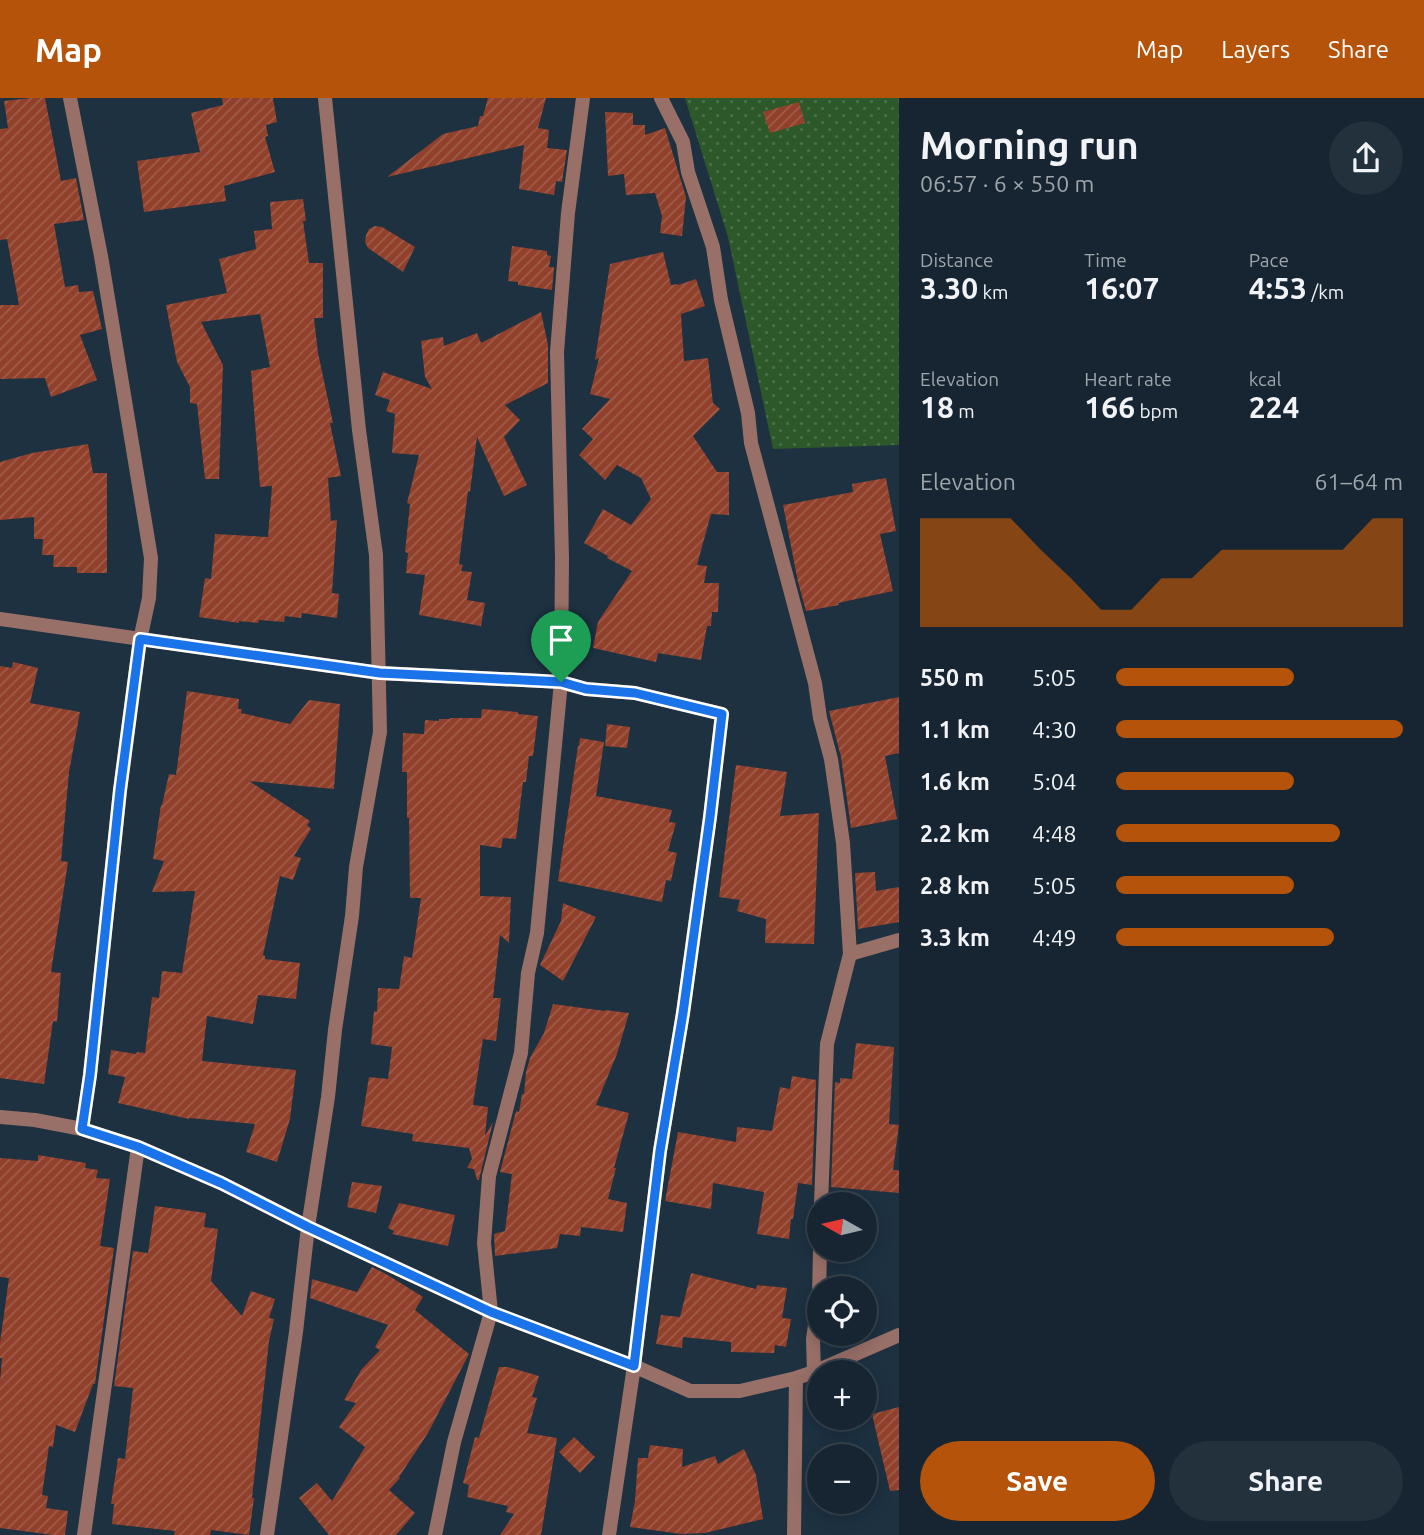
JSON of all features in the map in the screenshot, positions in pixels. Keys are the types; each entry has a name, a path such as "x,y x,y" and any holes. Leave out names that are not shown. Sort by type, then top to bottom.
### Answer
{"street":[{"path":"70,98 102,256 151,558 149,598 140,639 120,790 82,1129"},
{"path":"267,1535 328,1097 356,867 380,732 376,555 359,430 325,98"},
{"path":"435,1535 454,1442 491,1312 484,1243 489,1176 521,1053 528,973 537,933 561,682 562,558 557,352 568,213 583,98"},
{"path":"661,98 683,142 688,172 713,247 721,300 748,413 751,443 815,683 820,718 831,759 843,843 850,954 827,1044 821,1192"},
{"path":"0,619 380,673 561,682 586,689 635,693 722,714 685,1000 660,1151 634,1366 609,1535"},
{"path":"850,954 899,940"},
{"path":"0,1117 82,1129 138,1147 221,1183 308,1227 491,1312 634,1366 690,1391 740,1391 807,1374"},
{"path":"84,1535 138,1147"},
{"path":"814,1360 820,1262"},
{"path":"842,1360 899,1335"},
{"path":"794,1535 796,1378"}],"green space":[{"path":"685,98 899,98 899,445 773,449 728,237"}],"building":[{"path":"45,98 61,181 76,178 84,220 54,224 65,287 78,285 79,292 93,291 102,329 80,335 97,380 51,397 45,378 0,379 0,305 19,305 7,239 0,240 0,129 8,128 4,101"},
{"path":"222,98 273,98 277,122 266,125 268,136 265,137 275,172 224,186 226,201 144,212 137,161 200,152 191,113 223,105"},
{"path":"488,98 546,98 538,128 549,130 547,148 567,150 562,182 556,181 554,195 519,189 524,145 387,177 443,134 478,126"},
{"path":"799,102 805,123 770,133 763,112"},
{"path":"605,112 633,113 633,125 645,125 645,135 665,128 686,197 682,236 660,233 662,216 655,193 626,195 624,174 608,176"},
{"path":"303,199 309,263 323,263 323,318 314,318 341,476 328,478 331,521 337,520 332,593 339,594 337,618 302,613 301,618 285,616 284,622 259,620 258,623 239,623 199,617 205,578 211,579 215,534 268,537 272,486 260,487 251,371 270,367 260,314 201,322 223,365 219,479 205,479 197,404 190,403 190,387 177,362 166,305 227,293 219,259 256,249 254,231 272,229 270,202"},
{"path":"382,227 415,247 403,272 368,248 366,235 369,229"},
{"path":"512,246 547,251 547,255 551,256 549,267 554,267 552,290 508,281"},
{"path":"663,252 671,285 696,279 705,306 681,314 684,361 708,358 713,403 720,409 693,436 717,472 729,472 729,515 711,514 697,565 707,566 704,583 719,583 718,612 712,612 711,626 707,626 701,660 658,653 656,662 593,648 598,622 632,571 584,543 603,509 631,525 651,499 641,478 617,465 605,480 579,455 593,439 582,429 610,399 590,394 599,358 595,360 610,264"},
{"path":"541,312 548,345 548,383 505,405 520,420 504,437 527,485 504,496 477,437 459,564 463,565 461,571 472,572 467,600 485,603 481,626 419,615 425,575 406,573 408,553 405,552 410,504 407,503 419,455 392,453 395,414 386,411 390,400 375,395 383,372 432,389 425,377 421,341 443,337 444,346 477,333 481,343"},
{"path":"88,444 93,473 107,473 107,573 77,573 77,567 53,567 54,555 42,555 43,539 34,539 34,517 0,520 0,462 32,453"},
{"path":"886,478 896,531 880,534 893,591 806,611 783,505 853,492 852,484"},
{"path":"13,662 38,668 30,703 80,712 69,772 61,861 68,862 51,972 61,973 57,1022 53,1021 44,1084 0,1078 0,666 12,668"},
{"path":"187,691 239,699 238,709 242,709 241,713 290,724 309,700 340,704 334,789 249,781 310,821 307,825 311,829 294,856 301,858 293,880 280,876 263,955 265,959 300,963 296,999 258,995 253,1024 207,1016 202,1061 296,1070 290,1119 277,1162 246,1152 255,1124 189,1119 118,1103 125,1077 108,1074 111,1050 145,1053 152,997 159,998 162,971 182,973 195,891 152,892 164,861 153,859 161,805 169,774 176,775"},
{"path":"899,697 899,753 885,756 897,819 851,828 841,757 829,711"},
{"path":"482,709 538,716 533,756 529,756 526,782 523,782 516,839 503,838 501,848 480,845 480,896 511,897 509,943 500,935 493,998 501,998 496,1041 483,1039 473,1105 488,1107 485,1136 493,1122 477,1180 474,1169 467,1168 472,1159 469,1148 412,1141 413,1134 361,1126 369,1077 388,1079 392,1047 371,1044 378,988 399,989 404,956 412,958 421,898 410,898 407,772 402,772 403,733 424,734 425,720 481,718"},
{"path":"607,724 630,727 627,748 605,746"},
{"path":"580,738 604,742 596,796 672,810 669,822 676,823 668,851 677,853 671,881 666,880 662,902 558,881"},
{"path":"736,765 787,772 780,816 819,813 814,944 765,943 766,919 737,911 740,900 719,897"},
{"path":"875,872 876,891 899,887 899,922 858,929 855,873"},
{"path":"563,903 596,917 563,981 540,965 561,921"},
{"path":"553,1004 629,1013 617,1054 596,1105 629,1113 608,1199 627,1203 623,1232 581,1227 580,1236 560,1234 557,1248 495,1256 494,1234 505,1231 512,1174 500,1172 516,1111 519,1112 524,1094 530,1058 544,1033"},
{"path":"856,1043 894,1047 889,1124 899,1125 893,1170 899,1170 899,1193 831,1187 835,1082 840,1083 840,1078 852,1079"},
{"path":"792,1076 816,1080 812,1185 798,1183 789,1239 757,1234 764,1192 713,1183 711,1209 665,1201 678,1132 736,1142 737,1127 772,1131 780,1087 790,1089"},
{"path":"38,1155 86,1163 85,1168 98,1170 96,1178 110,1179 100,1246 114,1248 95,1384 75,1432 56,1425 53,1447 49,1446 42,1495 48,1496 46,1508 68,1511 65,1535 0,1528 0,1343 9,1278 0,1277 0,1158 38,1161"},
{"path":"352,1182 382,1186 376,1213 347,1207"},
{"path":"399,1203 455,1215 448,1246 392,1234 394,1231 388,1228"},
{"path":"155,1206 206,1213 204,1227 218,1229 211,1281 242,1316 251,1291 275,1299 269,1318 274,1319 269,1341 249,1535 211,1530 210,1535 174,1535 175,1531 112,1524 114,1504 111,1504 118,1458 125,1459 133,1388 114,1386 133,1251 148,1253"},
{"path":"372,1267 423,1297 415,1310 469,1354 428,1433 400,1478 389,1490 415,1513 396,1535 329,1535 299,1498 317,1483 332,1501 365,1447 339,1427 356,1403 344,1400 361,1370 380,1350 375,1347 388,1325 310,1298 312,1279 357,1292"},
{"path":"691,1273 756,1289 757,1285 787,1288 782,1318 791,1319 786,1347 775,1345 774,1353 731,1352 731,1342 683,1337 682,1348 656,1344 661,1315 680,1317"},
{"path":"499,1367 539,1376 532,1397 537,1398 527,1433 557,1438 541,1535 500,1535 514,1514 506,1512 508,1506 467,1497 469,1485 463,1483 475,1437 479,1438"},
{"path":"899,1407 899,1490 890,1491 876,1430 877,1413"},
{"path":"574,1437 595,1457 580,1473 559,1452"},
{"path":"650,1445 683,1449 682,1467 715,1456 718,1464 744,1449 756,1475 763,1519 705,1533 681,1534 630,1527 638,1458 648,1458"}],"route":[{"path":"140,639 380,673 561,682 586,689 635,693 722,714 683,1013 660,1151 634,1366 491,1312 308,1227 221,1183 138,1147 82,1129 120,790 140,639"}]}
